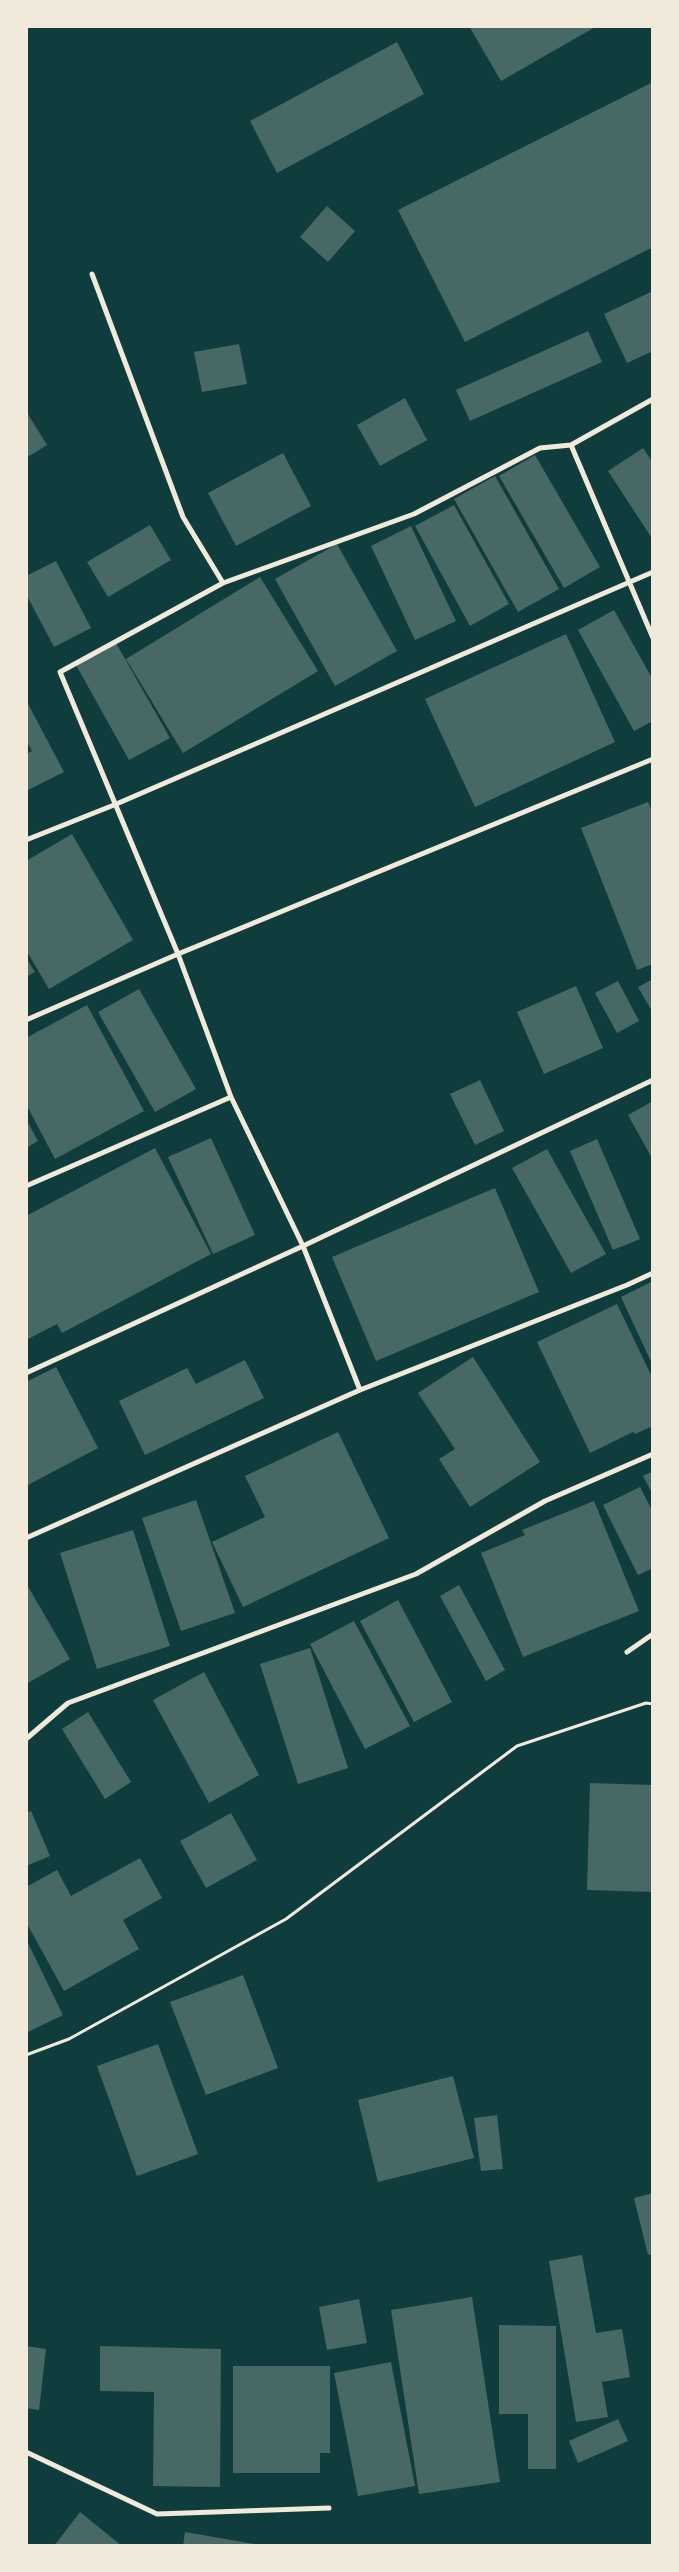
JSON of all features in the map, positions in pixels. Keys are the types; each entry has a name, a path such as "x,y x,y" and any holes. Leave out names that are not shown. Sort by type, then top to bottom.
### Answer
{"street":[{"path":"92,274 183,517 222,583"},
{"path":"360,1390 303,1246 232,1098 178,954 114,805 60,672 222,583 414,514 540,448 572,445 653,399"},
{"path":"572,445 653,638"},
{"path":"26,840 114,805 653,572"},
{"path":"26,1020 178,954 653,759"},
{"path":"26,1373 303,1246 653,1080"},
{"path":"26,1186 232,1098"},
{"path":"26,1538 360,1390 627,1285 653,1273"},
{"path":"26,1739 68,1703 416,1574 545,1501 653,1454"},
{"path":"627,1652 653,1634"},
{"path":"26,2452 158,2514 329,2508"}],"path":[{"path":"26,2055 69,2039 286,1919 517,1746 646,1703 653,1704"}],"building":[{"path":"469,26 597,26 501,81"},
{"path":"397,42 424,94 277,173 250,121"},
{"path":"653,82 653,247 465,342 398,210"},
{"path":"327,206 355,231 328,262 300,237"},
{"path":"653,291 653,351 627,363 604,314"},
{"path":"588,331 602,362 470,421 456,390"},
{"path":"239,344 247,384 202,392 194,352"},
{"path":"405,398 427,440 380,466 357,425"},
{"path":"26,411 47,445 26,458"},
{"path":"643,448 653,463 653,540 608,471"},
{"path":"283,453 311,506 236,546 208,493"},
{"path":"535,455 600,567 564,588 499,476"},
{"path":"495,476 559,589 518,612 454,499"},
{"path":"454,505 509,604 470,626 415,526"},
{"path":"150,525 171,560 108,597 87,562"},
{"path":"411,526 456,621 415,640 371,546"},
{"path":"337,544 397,651 335,686 275,579"},
{"path":"56,561 91,628 54,647 26,594 26,576"},
{"path":"260,577 318,671 183,753 126,659"},
{"path":"614,610 653,680 653,721 634,731 578,630"},
{"path":"566,634 615,742 475,807 425,699"},
{"path":"116,643 170,738 129,760 76,665"},
{"path":"26,700 64,772 26,791 26,754 32,751 26,740"},
{"path":"648,802 653,813 653,964 637,970 581,828"},
{"path":"72,834 133,940 49,989 26,950 26,861"},
{"path":"26,958 35,972 26,977"},
{"path":"653,979 653,1013 638,987"},
{"path":"618,981 639,1021 617,1033 595,993"},
{"path":"576,986 603,1048 544,1074 517,1012"},
{"path":"139,989 196,1089 155,1112 98,1012"},
{"path":"87,1005 144,1111 55,1159 26,1104 26,1038"},
{"path":"480,1080 504,1131 475,1145 450,1094"},
{"path":"653,1101 653,1160 628,1115"},
{"path":"26,1119 38,1141 26,1148"},
{"path":"211,1138 255,1235 213,1254 168,1157"},
{"path":"597,1139 640,1239 613,1250 570,1151"},
{"path":"155,1148 211,1254 62,1333 57,1324 26,1340 26,1216"},
{"path":"547,1149 606,1254 571,1273 512,1168"},
{"path":"495,1188 539,1292 376,1361 332,1257"},
{"path":"653,1281 653,1366 621,1297"},
{"path":"617,1304 653,1379 653,1426 635,1434 633,1432 590,1453 537,1342"},
{"path":"473,1357 540,1462 470,1507 439,1459 455,1449 418,1393"},
{"path":"245,1360 264,1398 145,1455 119,1401 187,1368 196,1384"},
{"path":"56,1367 98,1448 26,1486 26,1382"},
{"path":"338,1432 389,1538 243,1607 212,1542 265,1517 245,1476"},
{"path":"653,1471 653,1495 643,1476"},
{"path":"640,1487 653,1512 653,1568 638,1575 603,1505"},
{"path":"196,1500 235,1613 181,1631 142,1518"},
{"path":"594,1501 639,1611 523,1657 481,1553 525,1535 522,1530"},
{"path":"133,1530 170,1646 97,1669 60,1553"},
{"path":"26,1583 70,1659 26,1684"},
{"path":"459,1585 505,1670 486,1681 440,1596"},
{"path":"398,1600 452,1702 414,1722 360,1621"},
{"path":"354,1621 410,1726 365,1749 310,1644"},
{"path":"310,1648 348,1768 298,1784 260,1664"},
{"path":"204,1672 259,1775 209,1803 153,1700"},
{"path":"88,1712 131,1782 105,1799 62,1729"},
{"path":"590,1783 653,1785 653,1892 587,1890"},
{"path":"31,1811 50,1856 26,1866 26,1813"},
{"path":"231,1813 257,1860 206,1888 180,1841"},
{"path":"140,1858 162,1898 123,1920 139,1949 64,1991 26,1922 26,1887 57,1870 71,1896"},
{"path":"26,1939 63,2015 26,2033"},
{"path":"243,1975 278,2068 206,2095 170,2002"},
{"path":"158,2044 198,2154 137,2176 97,2066"},
{"path":"453,2076 474,2158 378,2182 358,2100"},
{"path":"497,2115 503,2169 481,2171 474,2118"},
{"path":"653,2193 653,2254 648,2255 634,2198"},
{"path":"582,2255 596,2333 622,2329 630,2377 602,2382 608,2417 576,2422 549,2261"},
{"path":"472,2297 500,2482 419,2494 391,2310"},
{"path":"359,2299 367,2343 327,2350 319,2307"},
{"path":"499,2325 556,2326 556,2469 528,2469 528,2414 499,2414"},
{"path":"26,2346 46,2349 39,2410 26,2408"},
{"path":"100,2346 221,2349 220,2487 153,2486 154,2392 100,2391"},
{"path":"391,2362 415,2486 358,2496 334,2373"},
{"path":"233,2366 330,2366 330,2453 320,2453 320,2473 233,2473"},
{"path":"618,2419 628,2441 578,2463 569,2441"},
{"path":"80,2512 122,2546 54,2546"},
{"path":"185,2532 260,2545 260,2546 183,2546"}]}
